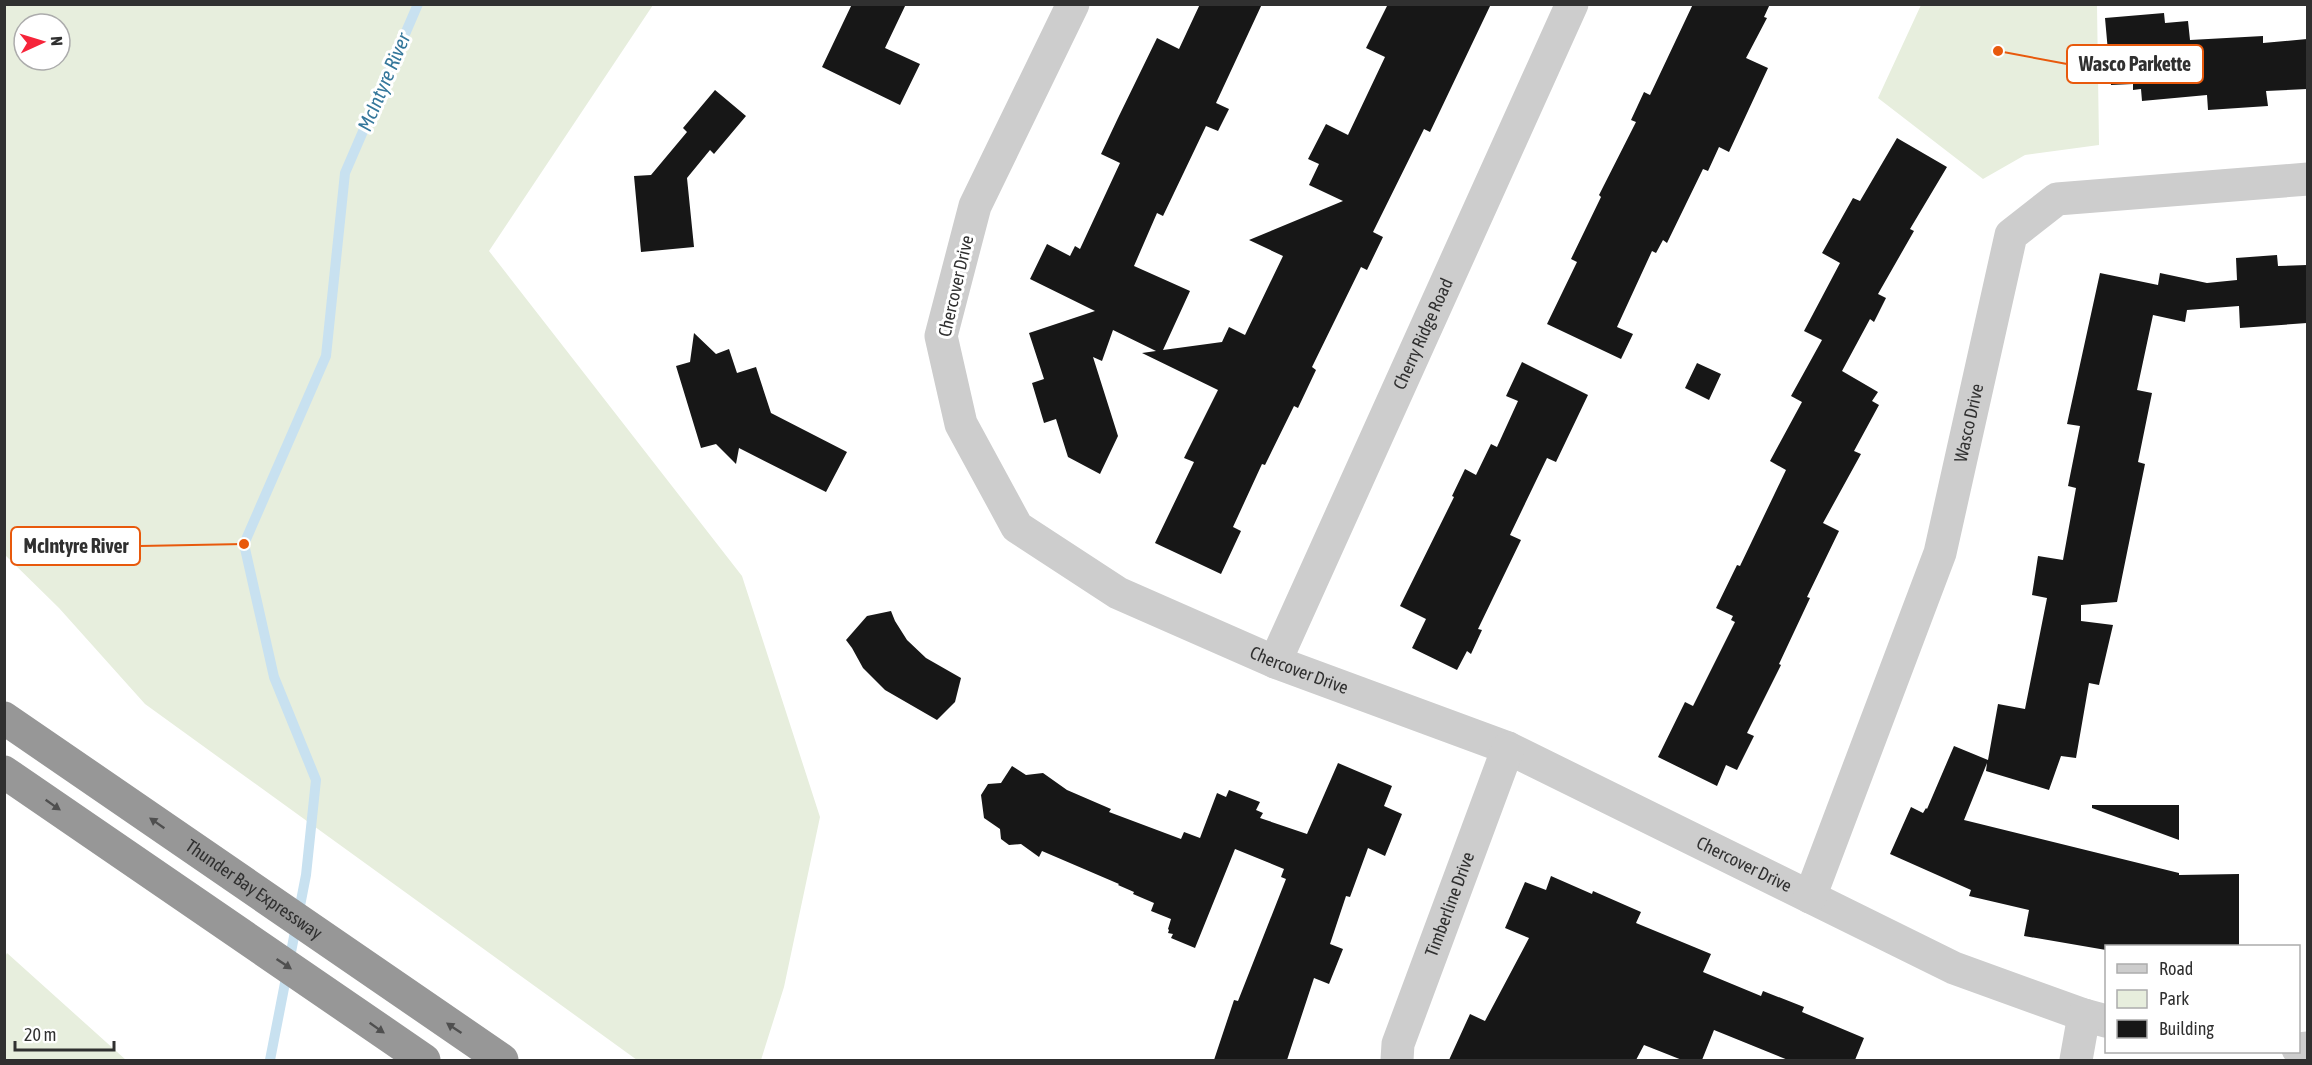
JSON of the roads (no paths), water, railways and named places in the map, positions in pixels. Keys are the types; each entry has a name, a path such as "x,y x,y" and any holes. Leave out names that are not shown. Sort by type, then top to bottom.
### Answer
{"highway":[{"name":"Thunder Bay Expressway","path":"4,718 502,1060"},
{"path":"4,772 424,1060"}],"street":[{"name":"Chercover Drive","path":"1073,4 975,206 941,336 961,424 1017,527 1118,592 1275,662 1508,748 1954,968 2095,1018"},
{"name":"Cherry Ridge Road","path":"1275,662 1572,4"},
{"name":"Wasco Drive","path":"1810,897 1940,553 2011,235 2057,200 2307,179"},
{"name":"Timberline Drive","path":"1397,1060 1398,1044 1508,748"},
{"path":"2076,1060 2095,1018"}],"waterway":[{"name":"McIntyre River","path":"270,1060 306,875 316,780 274,677 244,544 326,356 345,173 418,4"}],"place":[{"name":"Wasco Parkette","path":"1998,51"},
{"name":"McIntyre River","path":"244,544"}]}
